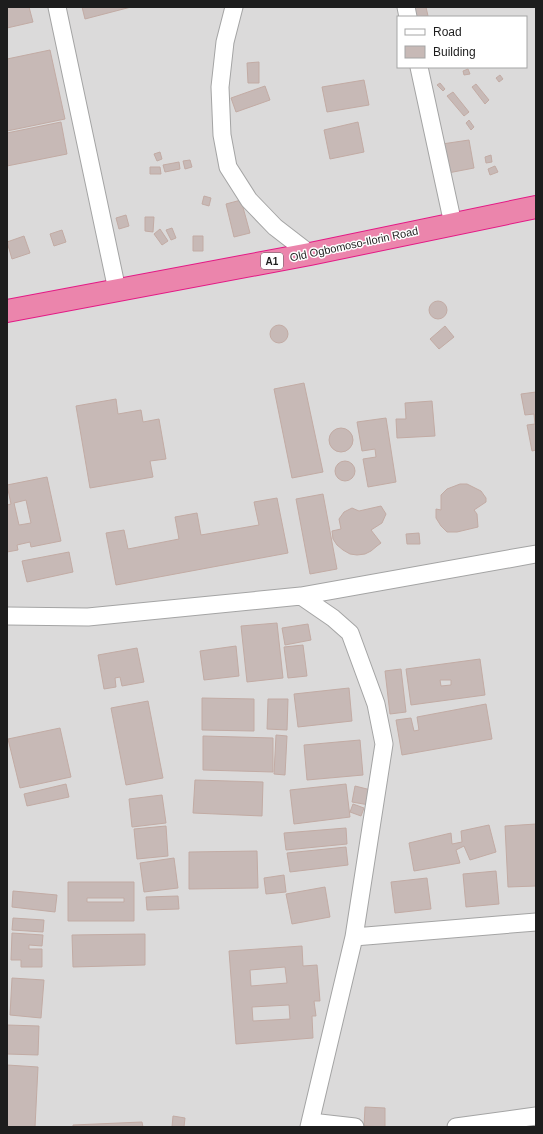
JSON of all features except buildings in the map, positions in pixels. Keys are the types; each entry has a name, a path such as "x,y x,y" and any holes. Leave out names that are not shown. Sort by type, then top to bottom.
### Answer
{"highway":[{"name":"Old Ogbomoso-Ilorin Road","path":"7,311 310,254 536,207"}],"street":[{"path":"57,7 117,290"},
{"path":"234,7 225,42 220,87 222,135 228,167 249,200 275,227 310,254"},
{"path":"419,68 453,224"},
{"path":"7,616 88,617 301,596 536,554"},
{"path":"301,596 333,618 350,634 376,704 384,744 354,937 310,1124 355,1127"},
{"path":"354,937 536,922"},
{"path":"456,1127 536,1116"}],"shaded area":[{"path":"7,7 536,7 536,1127 7,1127"}]}
